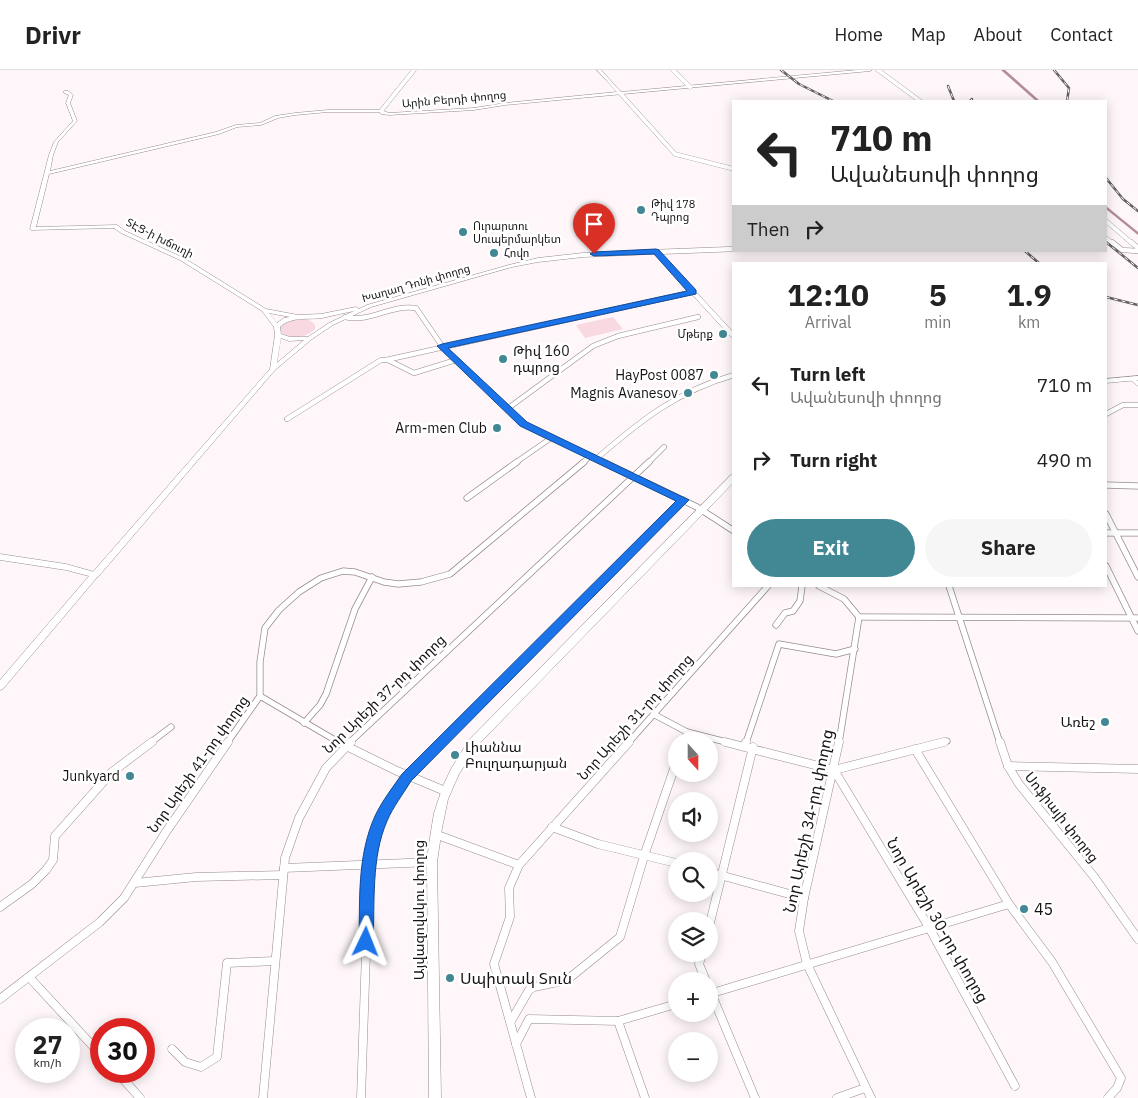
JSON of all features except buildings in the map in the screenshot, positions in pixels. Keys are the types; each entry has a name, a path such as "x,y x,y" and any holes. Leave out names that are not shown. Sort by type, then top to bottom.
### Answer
{"main road":[{"path":"1107,382 1136,380"},
{"name":"Այվազովսկու փողոց","path":"435,1098 432,862 435,834 445,791 456,767 473,743 732,479"},
{"path":"0,557 66,567 95,575 0,686"}],"street":[{"path":"381,111 414,70"},
{"path":"599,70 675,154 732,168"},
{"path":"673,70 690,87"},
{"name":"Արին Բերդի փողոց","path":"47,173 217,133 236,126 261,124 277,117 311,112 381,111 383,114 389,114 463,110 870,70"},
{"path":"878,70 919,100"},
{"path":"47,173 56,142 75,121 68,103 72,94 66,92"},
{"name":"ՏԷՑ-ի խճուղի","path":"47,173 33,230 116,226 123,232 182,259 264,310"},
{"path":"1107,222 1138,250"},
{"path":"1107,239 1122,250 1138,250"},
{"name":"Խաղաղ Դոնի փողոց","path":"95,575 273,369 310,338 344,317 369,306 510,266 538,260 598,254 732,249"},
{"path":"656,252 732,335"},
{"path":"286,419 378,362 442,346 693,292"},
{"path":"264,310 310,317 369,306"},
{"path":"344,317 358,320 398,306 410,306 419,310 442,346 523,424 683,500 732,530"},
{"path":"264,310 277,327 278,334 273,369"},
{"path":"277,327 284,320 296,316"},
{"path":"310,317 320,322 321,331"},
{"path":"507,409 593,346 618,336 698,317"},
{"path":"278,334 293,340 310,338"},
{"path":"386,360 414,373 456,360"},
{"name":"Նոր Արեշի 41-րդ փողոց","path":"0,999 100,922 124,898 135,883 166,832 260,696 258,686 265,629 280,610 297,594 323,576 351,571 391,583 410,584 431,581 450,574 660,406 700,385 732,376"},
{"path":"1107,413 1123,405 1138,404"},
{"path":"467,498 551,438"},
{"name":"Նոր Արեշի 37-րդ փողոց","path":"263,1098 283,872 299,818 326,768 345,747 664,447"},
{"path":"1107,485 1138,486"},
{"path":"361,1098 369,865 374,839 382,817 407,777 683,500"},
{"path":"1107,516 1138,576"},
{"path":"1107,533 1138,533"},
{"path":"1107,568 1135,618 1138,631"},
{"path":"304,723 320,705 326,694 355,609 372,578"},
{"name":"Նոր Արեշի 31-րդ փողոց","path":"531,1098 494,964 510,917 509,888 519,864 655,715 767,587"},
{"path":"776,625 785,613 793,611 800,601 802,587"},
{"path":"821,587 844,599 859,617 1135,618"},
{"name":"Սոֆիայի փողոց","path":"949,587 1008,766 1018,784 1095,878 1138,939"},
{"name":"Նոր Արեշի 34-րդ փողոց","path":"859,617 834,770 804,898 799,931 807,964 871,1098"},
{"path":"745,745 779,644 836,654 855,649"},
{"path":"260,696 345,747 407,777 445,791"},
{"path":"655,715 687,732"},
{"path":"0,907 32,884 46,870 53,860 55,836 112,772 171,727"},
{"path":"718,739 834,770 948,741"},
{"path":"713,912 753,747"},
{"path":"915,749 1009,904 1052,962 1121,1078 1117,1088 1108,1098"},
{"path":"1008,766 1138,769"},
{"name":"Նոր Արեշի 30-րդ փողոց","path":"834,770 930,928 1015,1086"},
{"path":"511,1021 530,990 567,980 620,937 670,782"},
{"path":"552,827 574,838 668,860"},
{"path":"435,834 519,864"},
{"path":"135,883 196,877 432,862"},
{"path":"718,875 804,898"},
{"path":"718,990 1009,904"},
{"path":"172,1049 185,1062 201,1067 217,1057 227,963 275,961"},
{"path":"29,977 90,1043"},
{"path":"516,1044 529,1019 618,1021 668,1006"},
{"path":"718,1011 755,1098"},
{"path":"618,1021 645,1098"},
{"path":"127,1083 140,1098"},
{"path":"837,1098 865,1088"}],"shaded area":[{"path":"613,317 623,329 585,338 576,325"},
{"path":"292,319 310,321 315,325 315,329 298,337 285,335 281,332 280,327"}],"waterway":[{"path":"1003,70 1037,100"},
{"path":"1107,208 1138,234"}],"railway":[{"path":"781,70 799,84 831,100"},
{"path":"1054,70 1069,88 1067,100"},
{"path":"948,86 954,100"},
{"path":"1107,179 1123,199 1138,211"},
{"path":"1107,243 1138,268"},
{"path":"1026,252 1038,262"},
{"path":"1107,297 1138,305"}],"place":[{"name":"Թիվ 178 Դպրոց","path":"641,210"},
{"name":"Ուրարտու Սուպերմարկետ","path":"463,232"},
{"name":"Հովո","path":"494,253"},
{"name":"Մթերք","path":"723,334"},
{"name":"Թիվ 160 դպրոց","path":"503,359"},
{"name":"HayPost 0087","path":"714,375"},
{"name":"Magnis Avanesov","path":"688,393"},
{"name":"Arm-men Club","path":"497,428"},
{"name":"Առեշ","path":"1105,722"},
{"name":"Լիաննա Բուլղադարյան","path":"455,755"},
{"name":"Junkyard","path":"130,776"},
{"name":"45","path":"1024,909"},
{"name":"Սպիտակ Տուն","path":"450,978"}],"route":[{"path":"366,942 369,865 374,839 382,817 407,777 683,500 523,424 442,346 693,292 656,252 594,254"}]}
